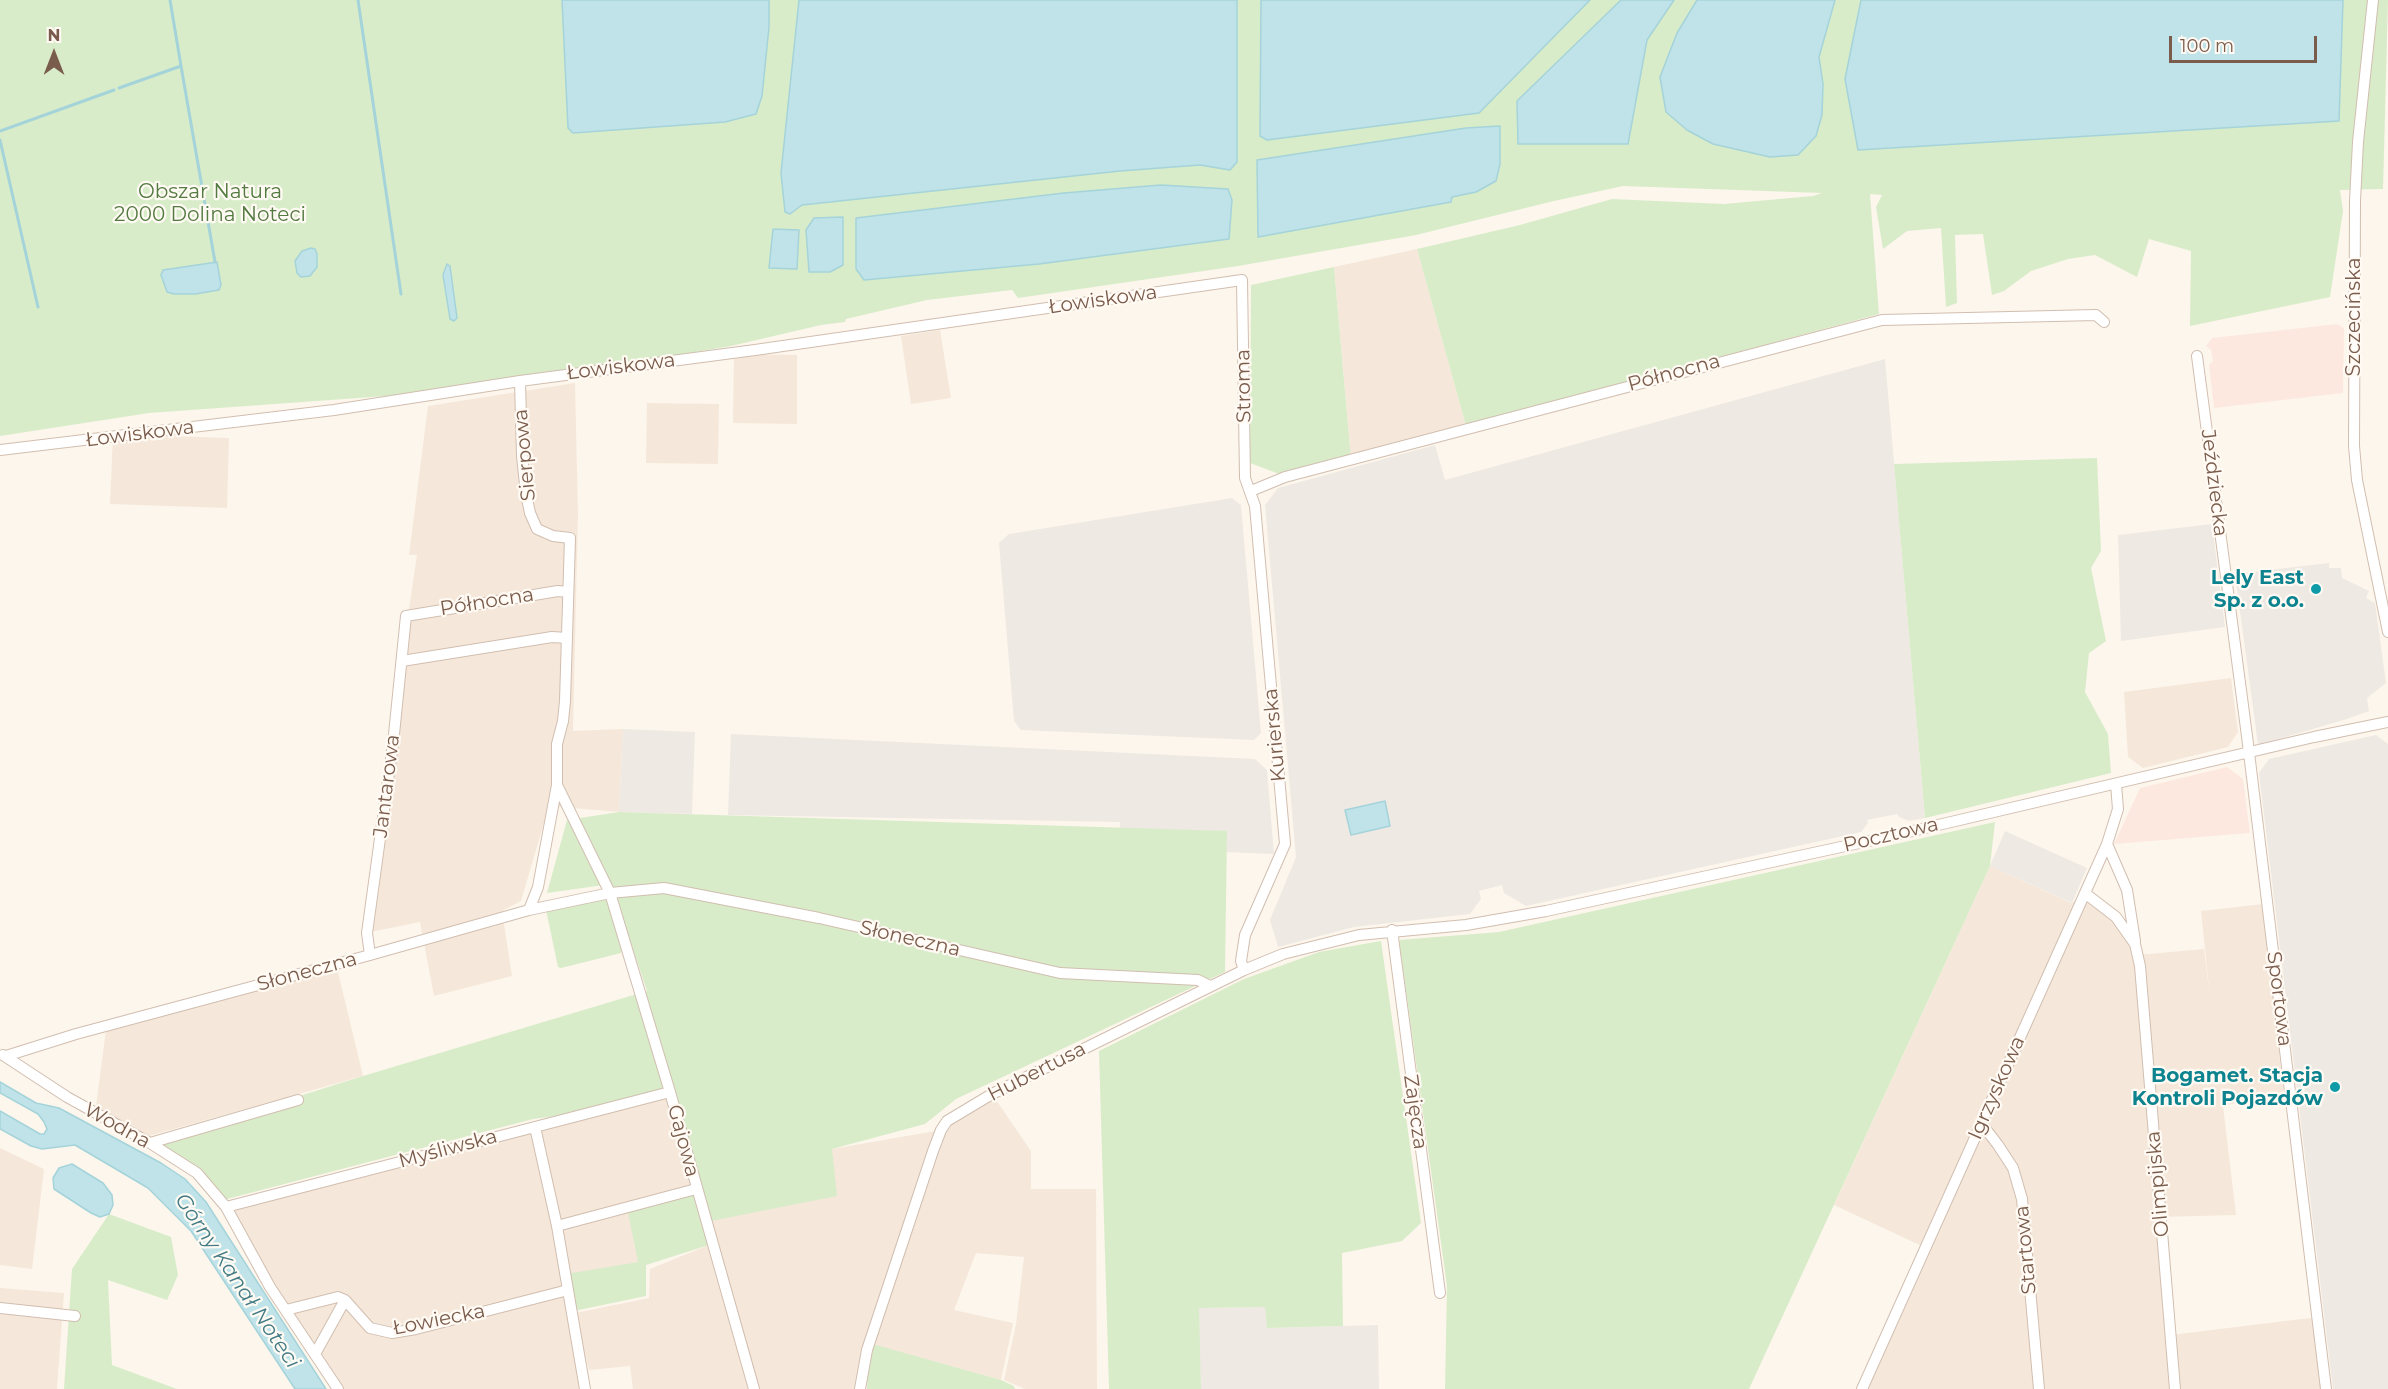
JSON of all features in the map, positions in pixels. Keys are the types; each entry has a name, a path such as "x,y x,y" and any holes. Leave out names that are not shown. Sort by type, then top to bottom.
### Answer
{"street":[{"name":"Szczecińska","path":"2373,0 2358,142 2355,201 2354,446 2361,500 2388,632"},
{"name":"Łowiskowa","path":"0,450 323,411 520,381 743,352 1242,280"},
{"name":"Stroma","path":"1242,280 1245,478 1251,491"},
{"name":"Północna","path":"1251,491 1285,477 1882,320 2096,315 2104,322"},
{"name":"Jeździecka","path":"2197,356 2248,752"},
{"name":"Sierpowa","path":"520,381 522,456 530,513 537,529 553,536 570,538 568,592"},
{"name":"Kurierska","path":"1244,970 1241,961 1245,935 1285,844 1255,506 1251,491"},
{"name":"Północna","path":"406,615 558,591 568,592"},
{"path":"529,909 538,887 557,785 556,744 563,721 568,592"},
{"name":"Jantarowa","path":"370,955 367,933 406,615"},
{"path":"402,662 552,637 567,638"},
{"name":"Pocztowa","path":"1392,930 1476,924 1546,911 2388,722"},
{"name":"Sportowa","path":"2248,752 2326,1389"},
{"name":"Igrzyskowa","path":"1862,1389 2107,844 2118,808 2116,784"},
{"path":"557,785 610,893"},
{"name":"Olimpijska","path":"2107,844 2127,890 2140,966 2175,1389"},
{"name":"Słoneczna","path":"3,1055 529,909 610,893 664,888 819,918 1060,973 1198,980 1210,986"},
{"name":"Gajowa","path":"610,893 670,1092 754,1389"},
{"name":"Olimpijska","path":"2086,894 2116,917 2135,944"},
{"name":"Hubertusa","path":"860,1389 867,1350 933,1151 947,1121 992,1094 1244,970 1283,954 1359,935 1392,930"},
{"name":"Zajęcza","path":"1392,930 1440,1293"},
{"name":"Wodna","path":"3,1055 67,1097 150,1143 197,1173 226,1207 270,1287 338,1389"},
{"name":"Myśliwska","path":"226,1207 670,1092"},
{"path":"150,1143 298,1100"},
{"name":"Startowa","path":"1981,1123 2013,1168 2022,1198 2039,1389"},
{"path":"535,1127 557,1226 585,1389"},
{"path":"557,1226 696,1189"},
{"name":"Łowiecka","path":"345,1300 370,1328 392,1333 416,1329 568,1290"},
{"path":"286,1310 338,1297 345,1300 315,1354"},
{"path":"0,1308 75,1316"}],"shaded area":[{"path":"1417,249 1466,426 1351,459 1334,267"},
{"path":"2337,324 2344,328 2343,393 2214,408 2209,365 2213,361 2211,350 2206,346 2212,338"},
{"path":"940,330 951,398 911,404 901,336"},
{"path":"734,354 797,355 797,424 733,423"},
{"path":"1885,359 1925,818 1909,821 1897,814 1867,820 1868,823 1861,832 1526,906 1504,893 1502,885 1479,891 1481,899 1470,914 1354,927 1278,947 1270,920 1296,857 1265,505 1278,488 1435,445 1445,480"},
{"path":"575,383 578,514 573,731 623,729 619,812 549,806 521,901 502,911 512,976 434,996 420,922 361,934 417,555 409,555 428,406"},
{"path":"647,403 719,404 718,464 646,463"},
{"path":"113,434 229,438 227,508 110,504"},
{"path":"1232,498 1241,505 1261,733 1254,740 1021,730 1014,721 999,543 1009,534"},
{"path":"2212,524 2225,627 2121,641 2118,535"},
{"path":"2329,563 2329,568 2341,568 2342,578 2369,591 2366,598 2375,603 2386,683 2367,698 2369,711 2258,745 2235,574"},
{"path":"2231,678 2238,732 2228,747 2143,768 2128,757 2124,692"},
{"path":"623,729 695,732 692,814 619,812"},
{"path":"731,734 1255,759 1267,770 1274,854 1119,848 1120,822 728,815"},
{"path":"2376,735 2388,744 2388,1389 2333,1389 2259,773 2269,759"},
{"path":"2227,767 2243,779 2250,833 2114,844 2140,788"},
{"path":"2005,831 2087,868 2072,903 1990,866"},
{"path":"1990,866 2071,903 2086,894 2116,917 2138,955 2204,949 2210,998 2201,911 2263,904 2284,1098 2223,1105 2236,1215 2161,1217 2171,1335 2318,1317 2326,1389 1862,1389 1926,1248 1834,1205"},
{"path":"337,968 363,1076 145,1137 96,1106 106,1030"},
{"path":"670,1092 696,1189 634,1243 639,1262 566,1275 585,1389 338,1389 226,1207"},
{"path":"992,1094 1031,1151 1031,1189 1096,1189 1097,1389 1025,1389 1004,1380 1016,1324 1024,1257 976,1253 954,1310 1013,1323 1001,1380 870,1344 860,1389 633,1389 630,1366 589,1370 575,1313 649,1298 650,1269 711,1244 705,1222 832,1149 941,1130"},
{"path":"0,1148 44,1169 32,1269 0,1265"},
{"path":"0,1288 64,1293 57,1389 0,1389"},
{"path":"1266,1307 1267,1328 1378,1325 1379,1389 1201,1389 1198,1308"}],"green space":[{"name":"Obszar Natura 2000 Dolina Noteci","path":"0,0 2388,0 2383,189 2340,190 2343,211 2330,297 2190,326 2191,251 2149,239 2137,277 2095,255 2068,259 2031,271 2004,291 1992,295 1983,234 1955,235 1957,303 1946,307 1941,228 1907,231 1883,249 1876,207 1882,195 1870,194 1879,314 1466,426 1417,249 1520,225 1612,199 1724,204 1813,196 1822,193 1623,186 1416,235 1238,266 1018,298 1012,290 927,300 846,319 845,322 821,325 731,346 470,390 149,413 0,436"},
{"path":"1334,267 1351,459 1282,475 1250,463 1251,285"},
{"path":"2097,458 2101,551 2091,568 2106,641 2089,653 2085,692 2108,734 2111,773 1925,818 1894,464"},
{"path":"619,812 1227,831 1225,972 956,1099 925,1124 832,1149 837,1196 706,1222 712,1244 646,1265 646,1296 574,1311 566,1274 638,1262 627,1208 696,1189 672,1089 597,1111 533,1119 227,1199 201,1170 150,1143 647,991 611,884 547,893 567,820"},
{"path":"1995,822 1990,866 1749,1389 1445,1389 1447,1286 1399,940 1499,932"},
{"path":"604,898 607,900 622,949 621,953 558,967 546,910"},
{"path":"1381,941 1421,1223 1402,1241 1342,1253 1343,1326 1267,1328 1265,1307 1199,1308 1201,1389 1109,1389 1099,1051 1244,979 1319,952"},
{"path":"109,1214 171,1237 178,1275 167,1300 108,1280 112,1365 177,1389 64,1389 72,1269"},
{"path":"869,1343 1001,1380 1014,1386 1015,1389 867,1389"}],"water":[{"path":"562,0 769,0 769,27 762,96 756,114 725,122 573,133 568,128"},
{"path":"799,0 1237,0 1237,162 1230,170 1200,165 1120,171 802,205 790,214 785,212 781,173"},
{"path":"1261,0 1590,0 1479,113 1267,140 1260,136"},
{"path":"1621,0 1674,0 1647,40 1628,144 1518,144 1517,101"},
{"path":"1697,0 1835,0 1819,57 1823,84 1822,115 1816,136 1798,155 1770,157 1713,144 1687,130 1666,112 1660,77 1677,33"},
{"path":"1861,0 2343,0 2339,121 1858,150 1845,79"},
{"path":"1500,126 1500,164 1496,181 1476,192 1452,197 1451,202 1258,237 1257,160 1466,128"},
{"path":"1161,185 1228,189 1232,200 1229,239 1039,264 864,280 856,269 856,218 1064,193"},
{"path":"843,217 843,265 830,272 809,272 806,230 814,218"},
{"path":"773,229 799,230 797,269 769,268"},
{"path":"315,249 317,254 317,267 310,276 301,277 297,273 295,261 302,251"},
{"path":"217,262 221,285 219,290 195,294 167,292 161,275 163,270"},
{"path":"447,264 450,266 457,318 454,321 450,319 443,275"},
{"path":"1385,801 1390,826 1351,835 1345,810"},
{"name":"Górny Kanał Noteci","path":"0,1082 36,1103 59,1108 161,1163 185,1179 206,1202 326,1389 295,1389 191,1231 148,1188 75,1145 42,1149 31,1146 0,1129 0,1111 40,1134 44,1134 47,1129 38,1114 0,1093"},
{"path":"72,1164 103,1183 112,1195 113,1205 109,1214 100,1217 91,1213 54,1189 53,1178 59,1168"}],"waterway":[{"path":"119,88 181,66 170,0"},
{"path":"358,0 401,294"},
{"path":"181,66 215,262"},
{"path":"0,131 114,90"},
{"path":"0,140 38,307"}],"place":[{"name":"Lely East Sp. z o.o.","path":"2316,589"},
{"name":"Bogamet. Stacja Kontroli Pojazdów","path":"2335,1087"}]}
